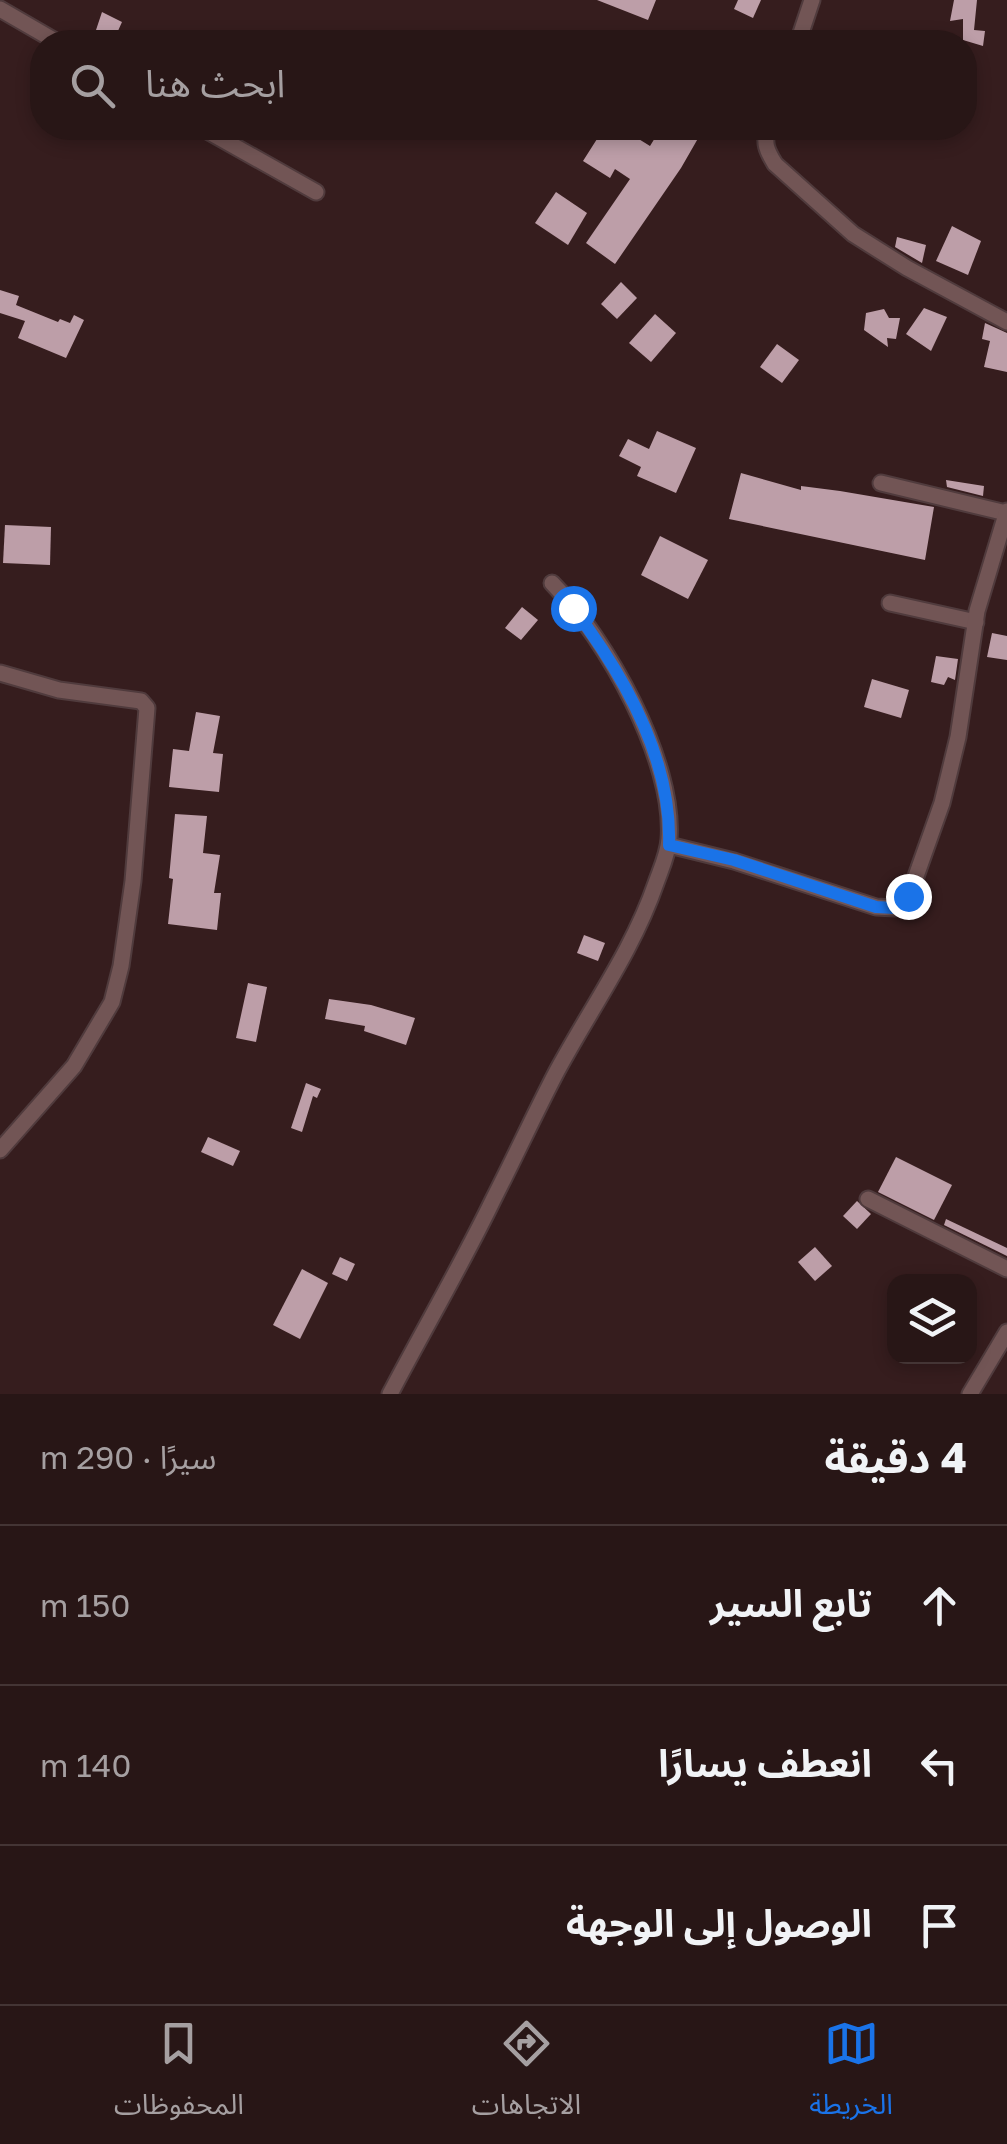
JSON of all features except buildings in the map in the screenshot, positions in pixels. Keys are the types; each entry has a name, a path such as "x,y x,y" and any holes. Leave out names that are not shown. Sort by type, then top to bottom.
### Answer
{"street":[{"path":"802,30 812,0"},
{"path":"0,9 37,30"},
{"path":"223,140 316,192"},
{"path":"765,140 775,164 853,234 1007,322"},
{"path":"669,845 734,860 876,907 895,908 908,896 942,803 958,737 976,622 1007,512 881,483"},
{"path":"390,1394 552,1081 645,915 669,845 666,785 655,754 601,646 552,583"},
{"path":"890,603 976,622"},
{"path":"0,673 60,690 141,701 147,708 132,880 121,966 112,1002 74,1066 0,1150"},
{"path":"868,1199 1007,1269"},
{"path":"970,1394 1007,1332"}],"route":[{"path":"573,608 623,684 655,754 666,785 669,845 734,860 876,907 895,908 908,896"}]}
